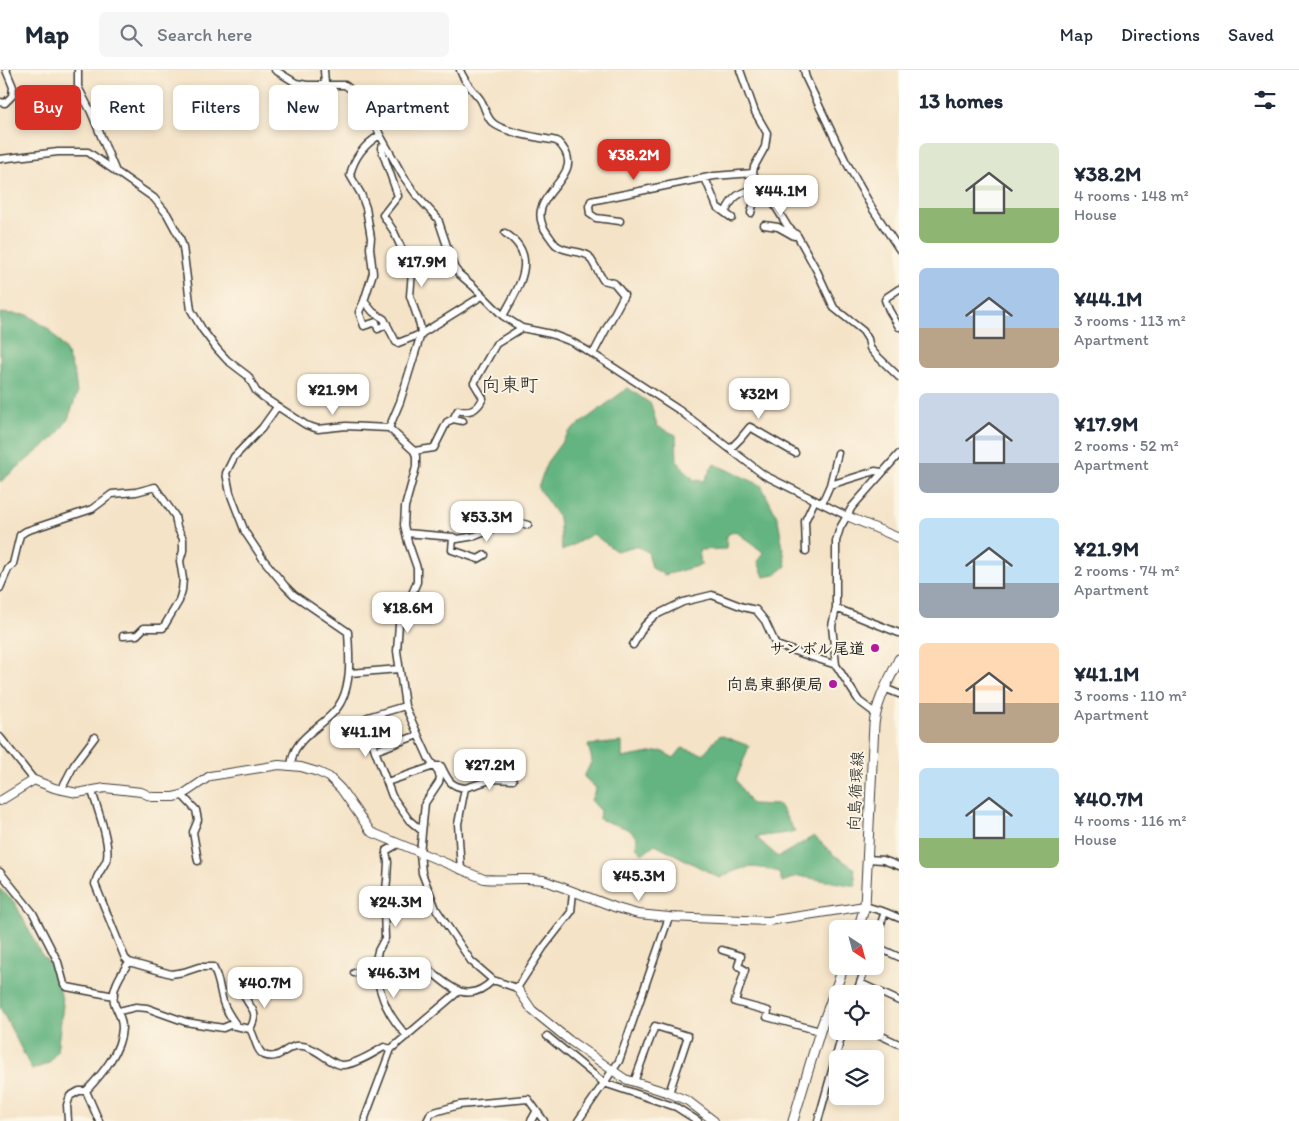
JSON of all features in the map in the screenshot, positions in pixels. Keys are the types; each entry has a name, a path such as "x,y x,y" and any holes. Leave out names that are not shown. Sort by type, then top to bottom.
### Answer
{"main road":[{"name":"向島循環線","path":"861,920 865,906 876,713 884,688 899,659"},
{"path":"793,1121 820,1031 841,975"}],"street":[{"path":"0,102 5,103 12,96 13,87 6,70"},
{"path":"78,70 78,86 116,172"},
{"path":"275,70 296,83 307,85 345,85 358,95 369,110 380,135 412,189 438,219 454,267 503,316 522,328 551,334 572,342 679,410 764,475 847,516 899,538"},
{"path":"324,70 325,84"},
{"path":"460,70 468,85 485,106 493,124 508,130 557,141 567,154 565,176 542,203 540,220 555,244 564,250 589,256 603,280 614,283 624,296 593,354"},
{"path":"740,70 756,112 767,133 765,146 754,167 753,173 757,187 751,213"},
{"path":"804,70 845,160 872,208 899,249"},
{"path":"380,135 369,142 362,151 352,165 350,175 362,194 371,238 370,248 373,272 359,312 364,326 376,322 378,329 386,324"},
{"path":"385,144 381,148 398,196 383,215 393,230 412,272 410,296 420,325 421,334 400,402 389,428"},
{"path":"0,159 58,152 88,152 145,191 161,206 180,238 183,246 191,310 202,329 217,348 228,360 248,376 256,391 276,407 306,425 318,429 346,426 389,428 414,451 416,468 405,507 404,525 417,568 417,582 399,624 397,651 405,706 429,759 438,772 439,782 425,803 420,853 422,874 436,909 472,961 494,980 516,988 532,1010 569,1040 625,1079 688,1101 714,1121"},
{"path":"620,221 596,218 590,214 589,206 591,201 705,178 753,173"},
{"path":"705,178 717,207 732,218"},
{"path":"725,213 730,202 741,193 757,187"},
{"path":"757,187 769,196 788,227 797,235 817,271 834,308 863,330 870,348 899,377"},
{"path":"764,225 778,227 794,236 797,235"},
{"path":"503,316 521,281 524,268 524,257 520,248 515,240 505,233"},
{"path":"899,289 885,300 899,327"},
{"path":"364,301 373,312 384,319 398,343 421,334 482,296"},
{"path":"414,451 434,448 447,422 453,418 458,410 465,412 473,410 479,405 482,398 474,383 496,344 522,328"},
{"path":"276,407 262,428 234,458 226,473 230,493 245,532 263,559 285,586 294,595 348,632 350,673 343,700 334,713 302,740 295,749 291,765"},
{"path":"453,418 463,421"},
{"path":"730,449 750,427 795,453"},
{"path":"806,551 805,522 830,485 838,453"},
{"path":"876,713 859,701 836,665 832,626 836,608 836,541 840,528 852,507 899,454"},
{"path":"830,485 875,471 882,472"},
{"path":"0,588 8,569 13,564 20,535 26,531 92,509 112,494 155,488 175,516 177,527 183,539 184,552 180,561 183,579 182,590 179,601 163,628 144,628 138,635 123,636"},
{"path":"406,533 453,536 457,538 475,536 514,521 528,525"},
{"path":"453,536 452,550 478,559 485,555"},
{"path":"633,645 644,626 654,616 683,602 712,596 756,610 765,621 776,645 836,665"},
{"path":"836,608 899,633"},
{"path":"350,673 399,669"},
{"path":"884,688 899,694"},
{"path":"405,706 368,717 364,721 392,796 409,820 422,831"},
{"path":"375,751 418,735"},
{"path":"0,737 34,780 61,790 77,793 105,788 141,792 152,797 173,797 182,795 210,776 279,765 291,765 318,772 329,778 341,789 371,832 398,844 484,879 530,878 543,880 572,892 638,914 724,921 768,921 865,906 899,918"},
{"path":"61,790 74,766 95,737"},
{"path":"387,782 434,766 441,766 455,787 465,788 494,779 513,780"},
{"path":"0,801 34,780"},
{"path":"460,870 458,824 465,788"},
{"path":"92,791 105,833 107,859 97,875 96,884 125,958 129,962 171,974 199,967 213,967 219,980 227,1011 237,1026"},
{"path":"182,795 196,810 198,820 192,832 198,861"},
{"path":"398,844 386,851 388,880 384,908 384,938 378,951 374,968 384,1005 406,1036"},
{"path":"867,859 883,860 899,866"},
{"path":"0,872 33,913 58,962 64,984 67,987 114,996"},
{"path":"516,988 543,948 571,912 572,892"},
{"path":"883,920 886,912"},
{"path":"578,1121 619,1061 669,917"},
{"path":"722,950 741,956 738,966 745,970 735,1002 768,1012 767,1017 820,1031"},
{"path":"884,950 899,957"},
{"path":"86,1092 110,1060 119,1044 122,1028 114,996 119,977 129,962"},
{"path":"399,977 418,965 423,965 459,991 468,994 475,993 494,980"},
{"path":"354,973 374,968"},
{"path":"863,975 860,983 899,1001"},
{"path":"243,988 244,998 255,1013 255,1020 250,1029"},
{"path":"365,1121 364,1118 391,1049 459,991"},
{"path":"119,1011 136,1007 147,1008 186,1022 223,1028 230,1025 250,1029 259,1050 265,1055 276,1056 297,1046 310,1048 341,1065 349,1064 384,1047 391,1049"},
{"path":"634,1082 655,1026 688,1036 669,1093"},
{"path":"547,1036 604,1083 676,1107 698,1121"},
{"path":"884,1037 899,1044"},
{"path":"818,1121 840,1040"},
{"path":"68,1121 67,1105 70,1096 79,1091 86,1092"},
{"path":"86,1092 99,1121"},
{"path":"427,1121 431,1113 459,1105 528,1099 544,1121"},
{"path":"531,1121 536,1112"}],"green space":[{"path":"0,313 28,315 50,330 66,351 75,376 77,394 68,419 56,436 0,482"},
{"path":"628,388 651,404 657,426 676,435 677,461 694,480 704,481 714,464 761,485 778,519 786,566 775,575 764,577 758,562 763,552 735,531 727,535 726,549 699,550 701,565 665,575 652,568 648,552 636,546 616,551 593,534 562,551 559,518 538,488 547,462 570,431"},
{"path":"720,735 749,746 736,780 751,804 779,805 795,832 756,837 778,857 814,836 834,855 854,868 856,886 798,876 782,882 779,872 755,867 742,869 720,878 655,844 642,854 636,846 637,837 628,829 599,819 600,810 591,800 596,788 584,777 592,760 588,745 622,742 622,758 661,751 674,758 682,748 703,754"},
{"path":"0,889 15,903 40,952 56,972 63,1005 57,1051 49,1063 32,1070 0,1007"}],"place":[{"name":"サンボル尾道","path":"875,648"},
{"name":"向島東郵便局","path":"833,684"}],"district":[{"name":"向東町","path":"510,384"}]}
